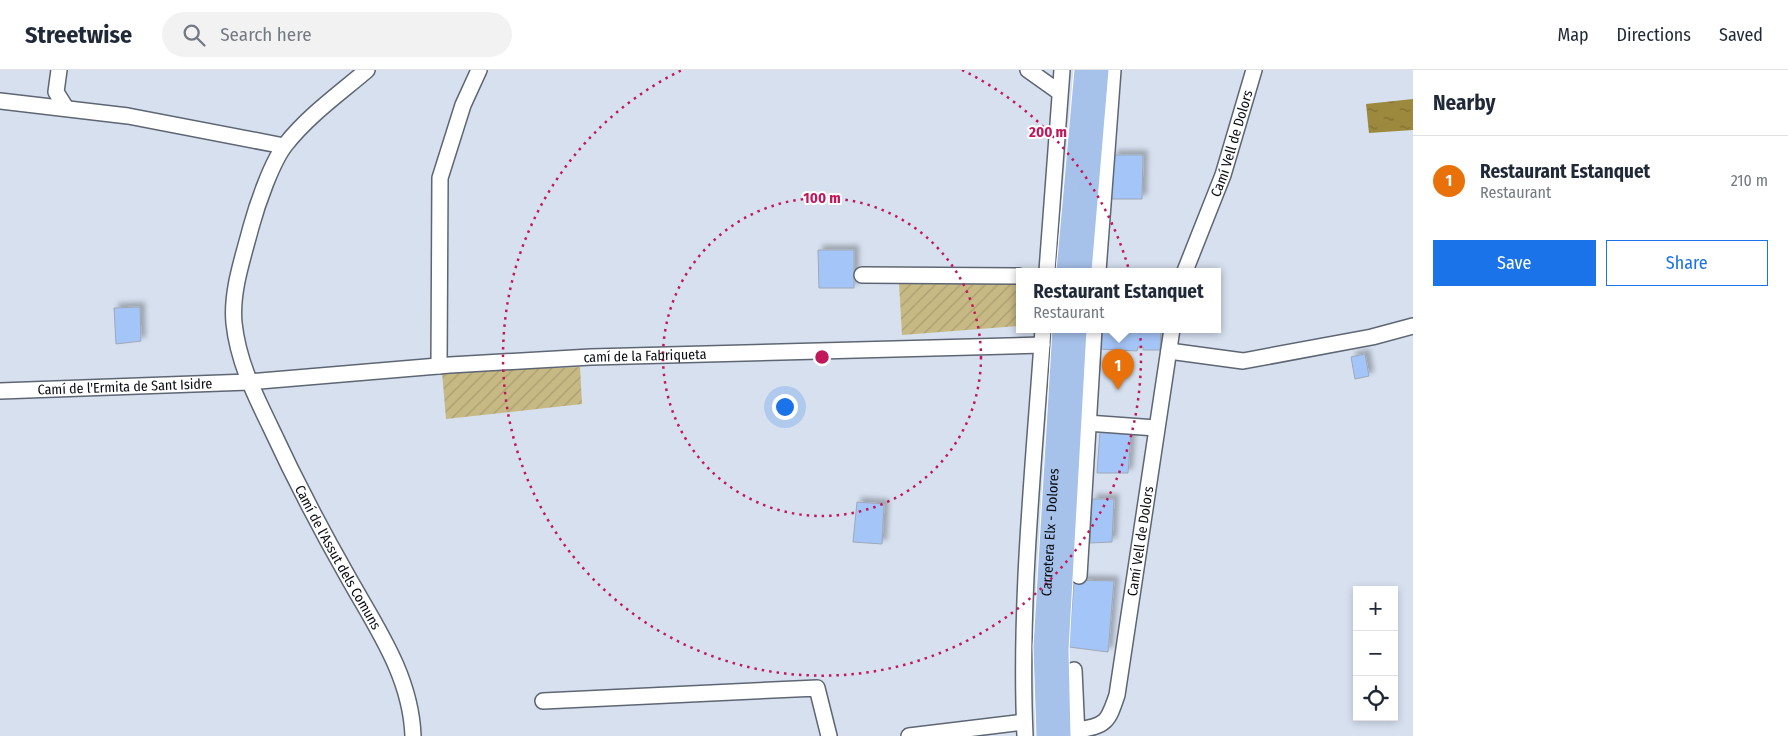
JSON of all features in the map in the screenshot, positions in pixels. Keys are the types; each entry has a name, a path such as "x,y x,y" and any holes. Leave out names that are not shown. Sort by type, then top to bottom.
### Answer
{"main road":[{"path":"1066,268 1084,70"},
{"path":"1082,268 1099,70"},
{"name":"Carretera Elx - Dolores","path":"1046,736 1043,648 1062,333"},
{"name":"Carretera Elx - Dolores","path":"1072,734 1059,640 1077,333"}],"street":[{"path":"59,70 56,92 66,108"},
{"name":"Camí de l'Assut dels Comuns","path":"366,70 312,115 284,146 259,199 237,278 234,321 239,354 249,382 326,540 391,654 403,680 409,702 412,736"},
{"path":"439,366 440,178 463,105 480,70"},
{"path":"1028,70 1059,92"},
{"path":"1047,268 1062,70"},
{"path":"1098,268 1113,70"},
{"name":"Camí Vell de Dolors","path":"1186,268 1223,174 1254,70"},
{"path":"0,100 128,116 284,146"},
{"path":"862,275 1016,276"},
{"path":"1169,351 1243,361 1372,337 1413,326"},
{"path":"910,736 1024,729 1023,690 1028,548 1043,333"},
{"path":"1079,576 1094,333"},
{"name":"Camí Vell de Dolors","path":"1072,734 1099,727 1110,717 1117,695 1171,333"},
{"name":"camí de la Fabriqueta","path":"249,382 439,366 591,357 1042,345"},
{"name":"Camí de l'Ermita de Sant Isidre","path":"0,391 249,382"},
{"path":"1087,423 1156,428"},
{"path":"1072,734 1074,670"},
{"path":"544,701 817,688 829,736"}],"shaded area":[{"path":"1016,278 1016,326 902,335 899,283"},
{"path":"580,367 582,404 446,419 442,372"}],"water":[{"path":"1413,99 1413,130 1369,133 1366,104"}],"building":[{"path":"1113,155 1143,155 1142,199 1109,199"},
{"path":"818,250 854,250 854,288 819,288"},
{"path":"140,307 141,341 116,344 114,308"},
{"path":"1099,333 1161,333 1160,350 1143,350 1143,347 1138,347 1137,351 1098,349"},
{"path":"1365,354 1369,376 1355,379 1351,357"},
{"path":"1100,431 1131,433 1128,473 1097,473"},
{"path":"1092,499 1114,499 1112,542 1090,543"},
{"path":"857,502 884,504 882,544 853,542"},
{"path":"1074,580 1114,581 1108,652 1069,647"}],"place":[{"name":"Restaurant Estanquet","path":"1118,390"}]}
